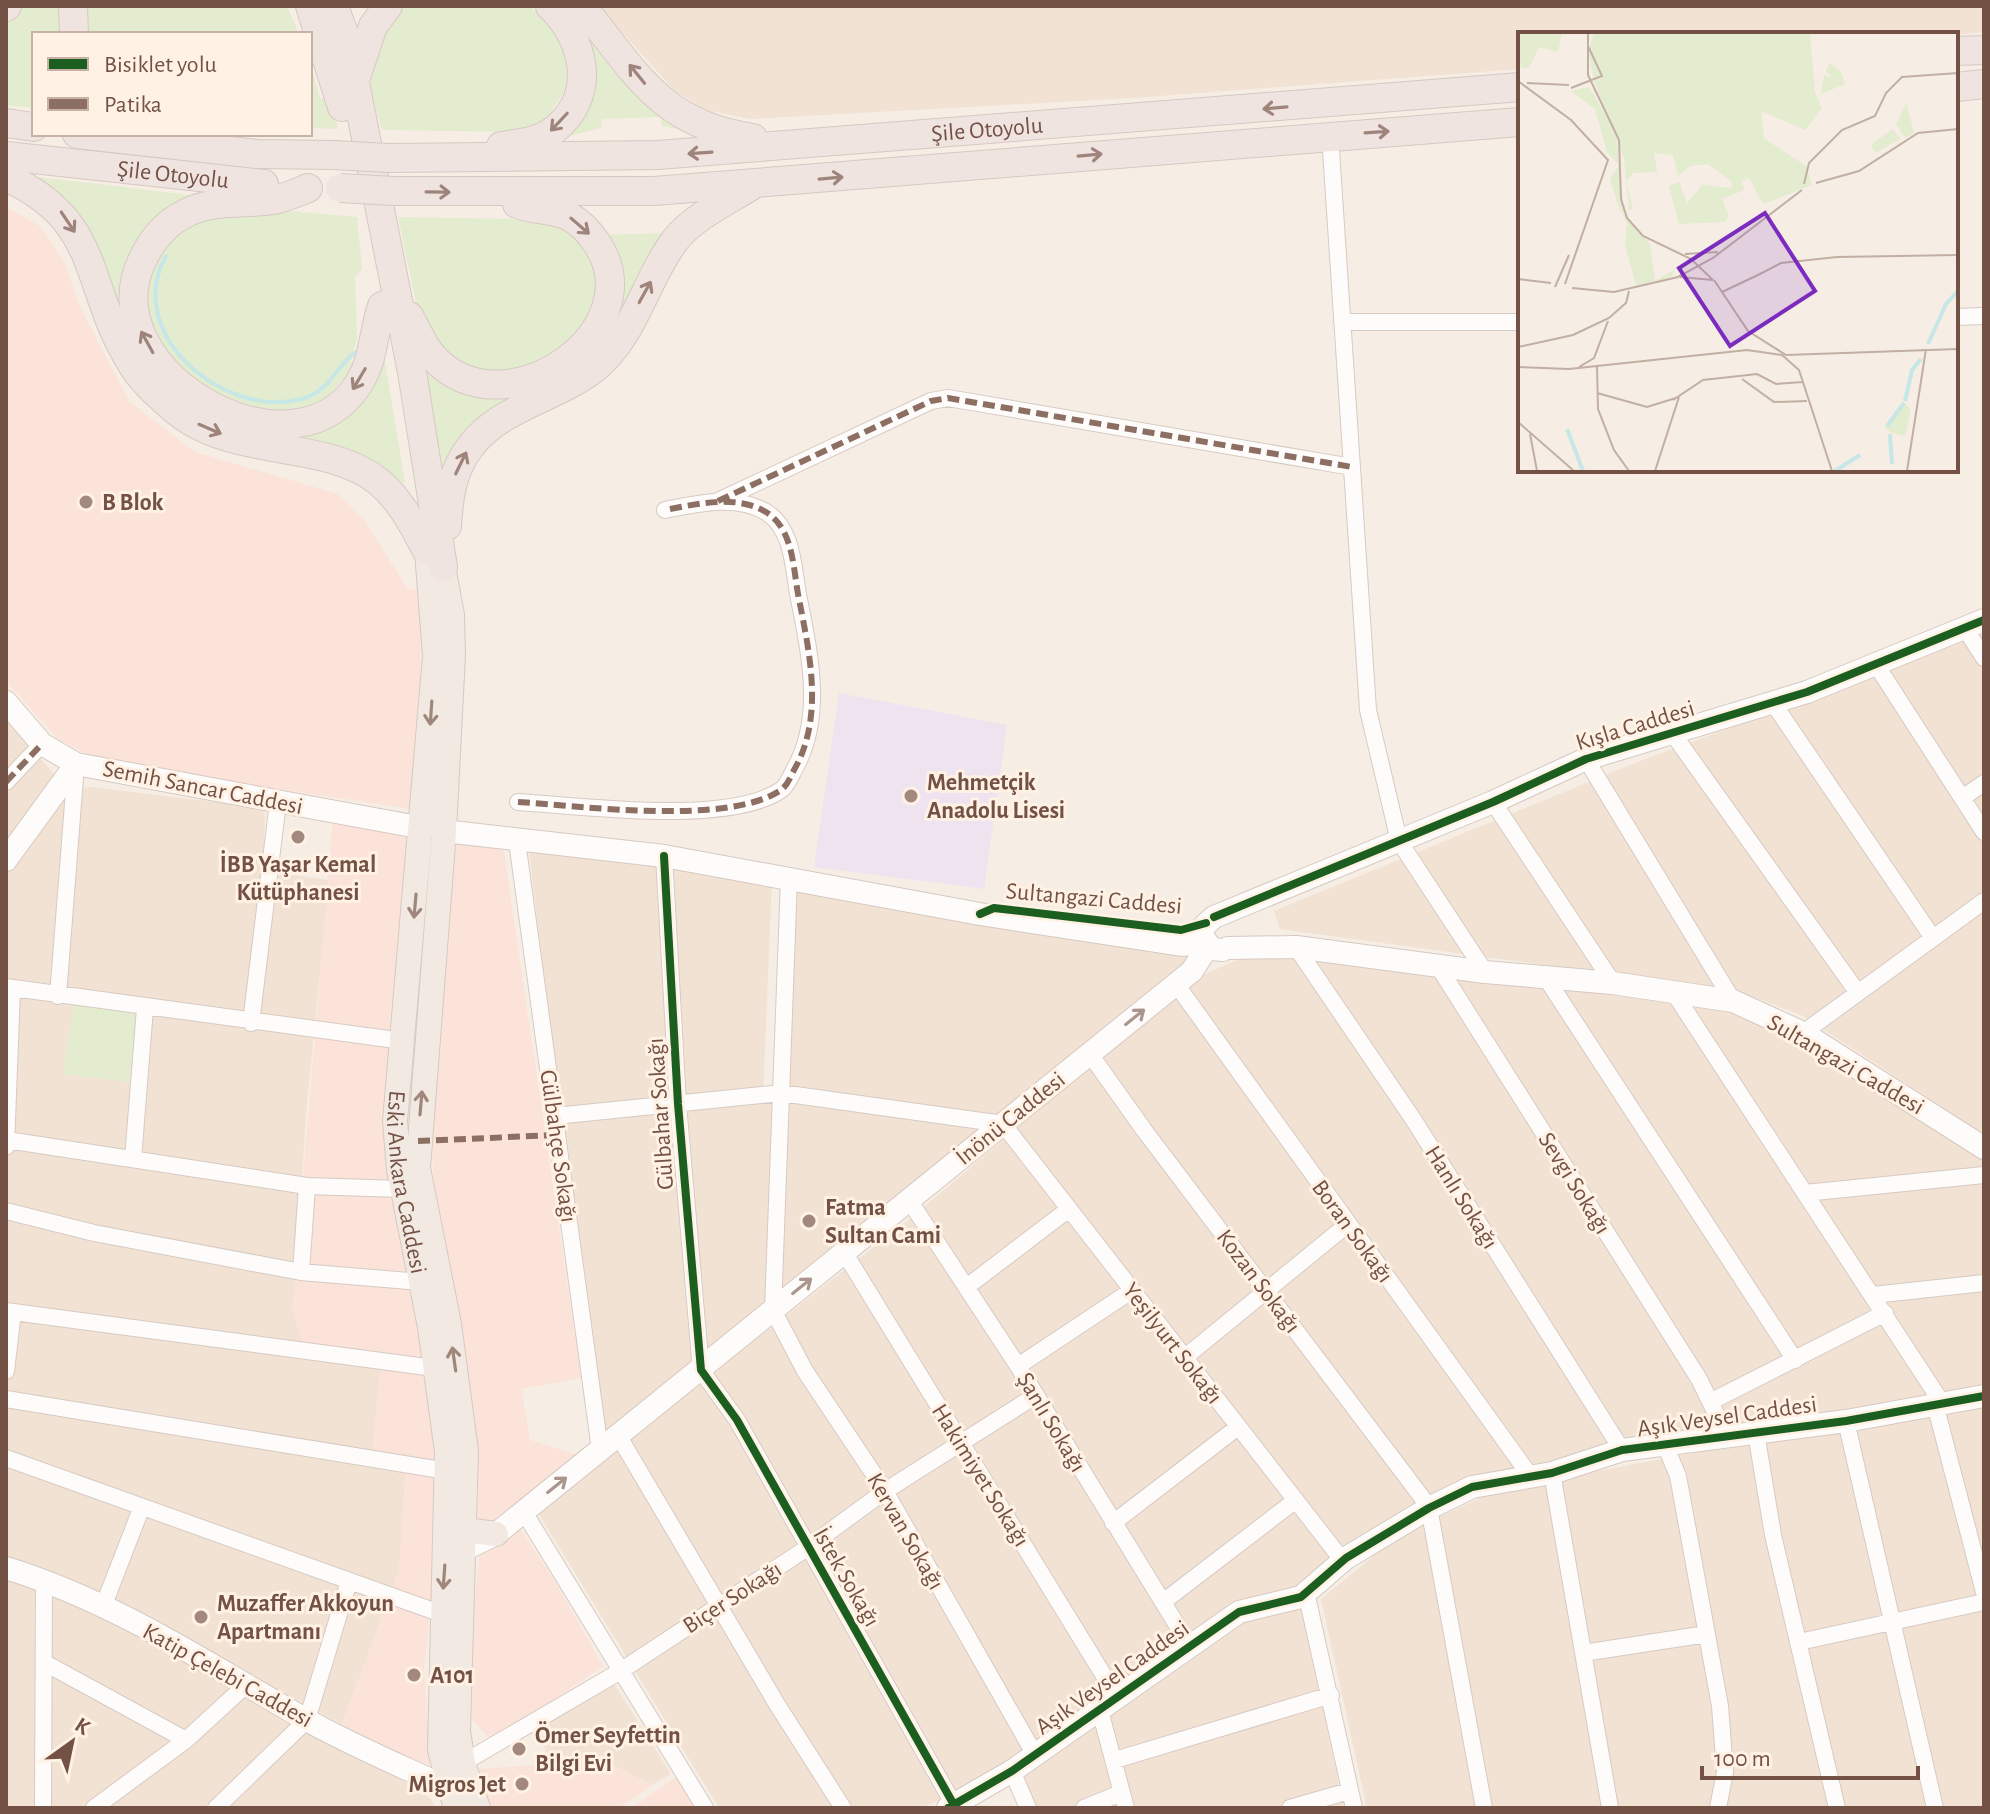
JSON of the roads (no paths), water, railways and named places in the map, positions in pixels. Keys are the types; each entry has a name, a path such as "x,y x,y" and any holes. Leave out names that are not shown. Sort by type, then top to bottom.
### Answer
{"highway":[{"path":"73,6 74,32"},
{"path":"302,6 315,18 337,84 390,299 436,360 479,383 498,387 547,373 577,352 592,335 607,305 610,280 603,253 588,231 571,217 482,192"},
{"path":"334,6 355,81 390,299 396,359 435,559"},
{"path":"355,81 373,26 388,6"},
{"path":"95,136 257,154 452,160 528,142 554,130 567,115 579,96 583,72 578,47 568,23 550,6"},
{"path":"582,6 657,99 680,115 705,128 727,134 805,145"},
{"path":"1958,51 1984,50"},
{"path":"1958,87 1984,84"},
{"name":"Şile Otoyolu","path":"452,160 658,155 805,145 1518,87"},
{"name":"Şile Otoyolu","path":"6,156 102,169 308,188 482,192 640,191 754,185 1330,135 1518,122"},
{"path":"6,123 32,127"},
{"path":"210,136 257,154"},
{"path":"6,177 29,187 64,214 92,263 107,314 130,363 158,394 183,416 209,430 257,446 327,459 378,481 404,509 435,559"},
{"path":"435,559 459,462 474,442 491,426 567,387 597,367 620,337 677,238 699,218 754,185"},
{"path":"308,188 275,200 226,201 199,208 179,217 161,232 147,251 135,278 133,305 141,334 157,359 203,402 227,414 276,425 305,422 329,413 363,377 390,299"}],"main road":[{"name":"Eski Ankara Caddesi","path":"435,559 433,829 418,1168 449,1324 464,1437 465,1540 458,1731 463,1763 478,1808"},
{"name":"Eski Ankara Caddesi","path":"433,829 395,1121 402,1189 421,1282 447,1471 440,1750 452,1798"},
{"path":"434,1368 455,1434 456,1522 465,1540 496,1534"}],"street":[{"path":"1330,135 1368,710 1399,841 1485,972"},
{"path":"1958,317 1984,316"},
{"path":"1342,322 1518,322"},
{"path":"665,510 718,501 931,401 948,398 1352,467"},
{"path":"518,802 672,811 742,805 783,790 808,746 813,662 789,539 767,513 718,501"},
{"path":"1974,624 1984,658"},
{"name":"Kışla Caddesi","path":"1219,935 1271,895 1493,802 1586,759 1773,703 1974,624"},
{"path":"1875,663 1984,832"},
{"name":"Semih Sancar Caddesi","path":"6,702 42,744 76,764 433,829"},
{"path":"1773,703 1933,938"},
{"path":"1673,734 1858,993"},
{"path":"6,782 42,744"},
{"path":"1586,759 1733,1001"},
{"path":"6,860 76,764"},
{"path":"58,996 76,764"},
{"path":"1962,798 1984,783"},
{"path":"251,1023 278,802"},
{"path":"1493,802 1613,983"},
{"name":"Sultangazi Caddesi","path":"433,829 664,856 980,914 994,908 1485,972 1613,983 1733,1001 1803,1033 1984,1148"},
{"name":"Gülbahçe Sokağı","path":"517,841 600,1450"},
{"name":"Gülbahar Sokağı","path":"664,856 678,1104 701,1370"},
{"path":"773,1310 789,878"},
{"path":"1803,1033 1984,901"},
{"name":"İnönü Caddesi","path":"496,1534 1184,978 1219,935"},
{"name":"Hanlı Sokağı","path":"1296,947 1413,1119 1622,1450"},
{"name":"Sevgi Sokağı","path":"1438,966 1712,1401 1728,1438"},
{"name":"Boran Sokağı","path":"1184,978 1348,1224 1542,1475"},
{"path":"1546,978 1795,1360"},
{"path":"6,1148 9,988 251,1023 403,1041"},
{"path":"1674,993 1885,1313 1938,1404 1984,1592"},
{"path":"133,1159 145,1008"},
{"name":"Kozan Sokağı","path":"1090,1054 1430,1508"},
{"path":"555,1116 781,1093 1003,1124"},
{"name":"Yeşilyurt Sokağı","path":"1003,1124 1343,1561"},
{"path":"7,1140 307,1186 402,1189"},
{"path":"1805,1193 1984,1175"},
{"path":"301,1272 307,1186"},
{"name":"Şanlı Sokağı","path":"909,1200 968,1286 1191,1648"},
{"path":"968,1286 1069,1209"},
{"path":"6,1211 94,1233 301,1272 421,1282"},
{"path":"1184,1358 1348,1224"},
{"name":"Hakimiyet Sokağı","path":"844,1252 962,1444 1108,1702 1123,1800"},
{"path":"1873,1295 1984,1283"},
{"path":"1018,1366 1131,1291"},
{"name":"Kervan Sokağı","path":"773,1310 805,1371 885,1491 1035,1755"},
{"path":"6,1371 9,1312 434,1368"},
{"path":"1712,1401 1885,1313"},
{"name":"İstek Sokağı","path":"701,1370 737,1420 951,1807"},
{"name":"Biçer Sokağı","path":"463,1763 619,1672 807,1548 885,1491 1035,1396"},
{"name":"Aşık Veysel Caddesi","path":"951,1807 1012,1771 1239,1612 1301,1597 1343,1561 1430,1508 1472,1487 1542,1475 1622,1450 1846,1421 1984,1396"},
{"path":"6,1399 447,1471"},
{"path":"1846,1421 1935,1808"},
{"path":"1113,1523 1238,1427"},
{"path":"1756,1433 1773,1535 1837,1808"},
{"path":"618,1435 778,1706 843,1808"},
{"path":"1665,1445 1678,1476 1720,1706 1725,1772 1718,1808"},
{"path":"6,1458 141,1509 442,1614"},
{"path":"1542,1475 1583,1653 1610,1808"},
{"path":"1163,1602 1296,1500"},
{"path":"1430,1508 1484,1808"},
{"path":"103,1607 141,1509"},
{"path":"524,1512 619,1672 705,1808"},
{"name":"Katip Çelebi Caddesi","path":"6,1568 44,1580 103,1607 452,1798"},
{"path":"43,1808 44,1580"},
{"path":"216,1808 307,1720 349,1581"},
{"path":"1306,1592 1354,1808"},
{"path":"1799,1642 1893,1619 1984,1602"},
{"path":"1583,1653 1707,1634"},
{"path":"45,1663 186,1740"},
{"path":"94,1808 186,1740 247,1684"},
{"path":"1115,1760 1331,1695"},
{"path":"1012,1771 1028,1808"},
{"path":"1290,1808 1349,1791"},
{"path":"1084,1808 1123,1800"}],"waterway":[{"path":"166,256 156,285 158,314 169,341 189,365 214,384 242,396 272,402 302,399 327,384 356,352"}],"place":[{"name":"B Blok","path":"86,502"},
{"name":"Mehmetçik Anadolu Lisesi","path":"911,796"},
{"name":"İBB Yaşar Kemal Kütüphanesi","path":"298,837"},
{"name":"Fatma Sultan Cami","path":"809,1221"},
{"name":"Muzaffer Akkoyun Apartmanı","path":"201,1617"},
{"name":"A101","path":"414,1675"},
{"name":"Ömer Seyfettin Bilgi Evi","path":"519,1749"},
{"name":"Migros Jet","path":"522,1784"}]}
